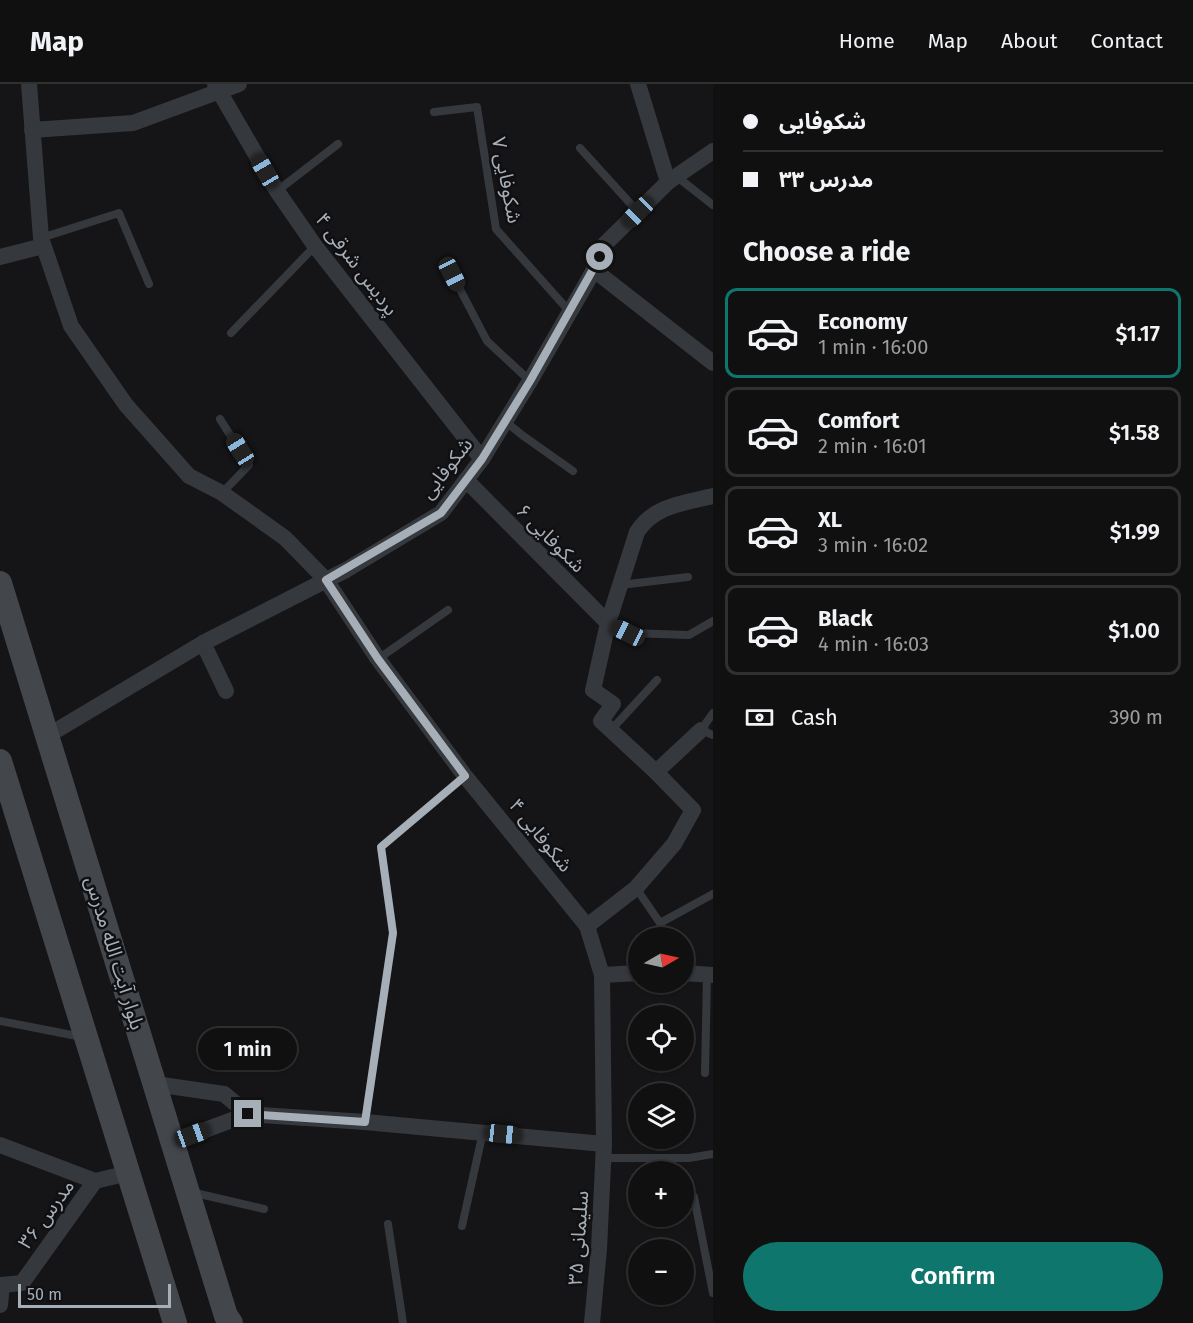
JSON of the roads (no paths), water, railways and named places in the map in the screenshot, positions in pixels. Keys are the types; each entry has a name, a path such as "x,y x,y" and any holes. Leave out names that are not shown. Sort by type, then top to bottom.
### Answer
{"main road":[{"name":"بلوار آیت الله مدرس","path":"0,583 188,1191 225,1321"},
{"path":"0,761 175,1323"}],"street":[{"name":"شکوفایی ۴","path":"29,84 42,242 70,326 126,405 189,476 222,493 285,538 326,580 378,659 465,776 587,926 602,975 604,1151"},
{"path":"32,130 133,123 217,87 239,84"},
{"path":"638,84 672,179"},
{"name":"پردیس شرقی ۴","path":"217,87 277,191 315,246 482,459"},
{"name":"شکوفایی","path":"47,736 203,643 326,580 441,513 482,459 530,381 594,270 605,244 672,179 713,152"},
{"path":"0,257 42,242"},
{"path":"594,270 713,363"},
{"name":"شکوفایی ۶","path":"465,480 608,623"},
{"path":"587,926 636,888 674,844 693,810 657,772 601,721 613,704 593,690 619,585 637,532 644,520 666,508 713,496"},
{"path":"203,643 226,691"},
{"path":"657,772 707,733"},
{"path":"602,975 628,974"},
{"path":"694,974 710,975"},
{"path":"155,1084 224,1094 248,1114"},
{"path":"173,1142 248,1114 483,1132 604,1151"},
{"path":"0,1145 95,1181 129,1173"},
{"name":"سلیمانی ۳۵","path":"593,1323 604,1151"},
{"name":"مدرس ۳۶","path":"1,1285 22,1283 95,1181"},
{"path":"0,1305 1,1285"}],"lane":[{"name":"شکوفایی ۷","path":"434,112 477,107 496,229 569,311"},
{"path":"277,191 338,144"},
{"path":"580,148 638,212"},
{"path":"672,179 713,205"},
{"path":"42,242 119,213 148,284"},
{"path":"231,333 315,246"},
{"path":"452,274 486,341 530,381"},
{"path":"220,419 249,465 222,493"},
{"path":"505,420 573,471"},
{"path":"619,585 688,577"},
{"path":"378,659 448,610"},
{"path":"608,623 628,633 689,635 713,621"},
{"path":"611,730 657,680"},
{"path":"707,733 713,713"},
{"path":"365,1122 393,933 381,847 465,776"},
{"path":"636,888 661,927"},
{"path":"660,923 713,894"},
{"path":"705,1073 710,975"},
{"path":"0,1021 86,1038"},
{"path":"462,1226 483,1132"},
{"path":"604,1151 689,1158 713,1154"},
{"path":"188,1191 264,1209"},
{"path":"694,1197 713,1293"},
{"path":"388,1224 403,1323"}]}
